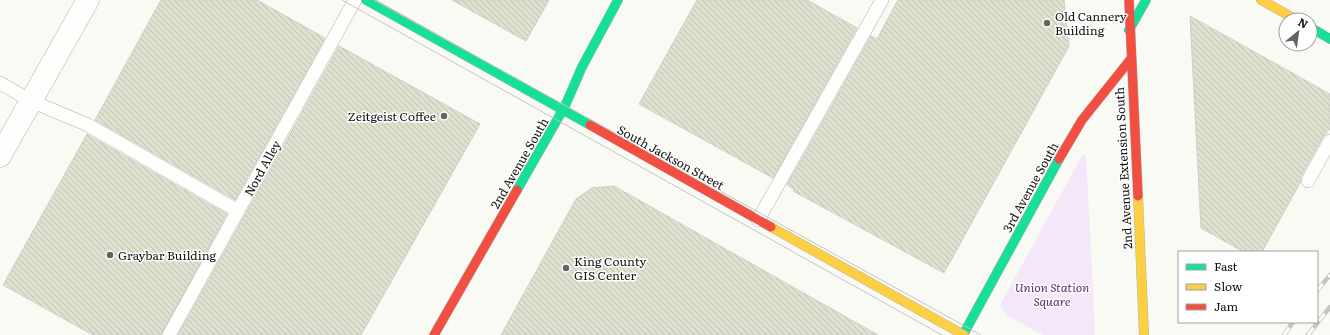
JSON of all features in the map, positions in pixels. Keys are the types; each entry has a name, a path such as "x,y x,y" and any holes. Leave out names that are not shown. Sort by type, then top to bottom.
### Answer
{"main road":[{"name":"South Jackson Street","path":"366,0 963,335"},
{"name":"2nd Avenue South","path":"434,335 562,110 582,67 618,0"},
{"name":"2nd Avenue Extension South","path":"1128,0 1144,335"},
{"path":"1129,30 1146,0"},
{"path":"1261,0 1283,12"},
{"path":"1318,32 1330,39"},
{"name":"3rd Avenue South","path":"963,335 1072,136 1082,120 1130,60"}],"street":[{"path":"0,156 88,0"}],"lane":[{"name":"Nord Alley","path":"169,335 356,0"},
{"path":"758,220 882,0"},
{"path":"0,83 31,101 88,125 238,210"},
{"path":"1308,181 1330,141"}],"green space":[{"name":"Union Station Square","path":"1083,154 1086,155 1095,332 1094,335 1043,335 1007,315 1001,307 1001,303"}],"building":[{"path":"161,0 257,0 325,38 235,200 95,120"},
{"path":"452,0 549,0 526,41"},
{"path":"697,0 807,0 857,28 773,178 639,104"},
{"path":"898,0 1064,0 1069,46 944,273 793,191 794,189 787,185 871,36 877,39"},
{"path":"1190,16 1330,94 1330,129 1323,137 1301,177 1300,183 1263,251 1242,251 1201,228"},
{"path":"339,46 480,124 361,335 178,335"},
{"name":"Graybar Building","path":"87,134 227,214 161,335 93,335 3,285"},
{"path":"614,186 878,335 501,335 576,199 592,188"}],"tram line":[{"path":"342,0 942,335"},
{"path":"374,0 981,335"}],"railway":[{"path":"1318,290 1330,275"},
{"path":"1318,322 1330,307"},
{"path":"1284,335 1292,323"},
{"path":"1308,335 1317,323"}],"traffic: fast":[{"path":"366,0 590,125"},
{"path":"517,190 565,106 582,67 618,0"},
{"path":"1129,30 1146,0"},
{"path":"1318,32 1330,39"},
{"path":"963,335 1059,159"}],"traffic: slow":[{"path":"1261,0 1283,12"},
{"path":"1138,196 1144,335"},
{"path":"771,227 964,335"}],"traffic: jam":[{"path":"1129,0 1138,196"},
{"path":"1059,159 1082,120 1130,60"},
{"path":"590,125 771,227"},
{"path":"434,335 517,190"}],"place":[{"name":"Old Cannery Building","path":"1047,23"},
{"name":"Zeitgeist Coffee","path":"444,116"},
{"name":"Graybar Building","path":"110,255"},
{"name":"King County GIS Center","path":"566,268"}]}
